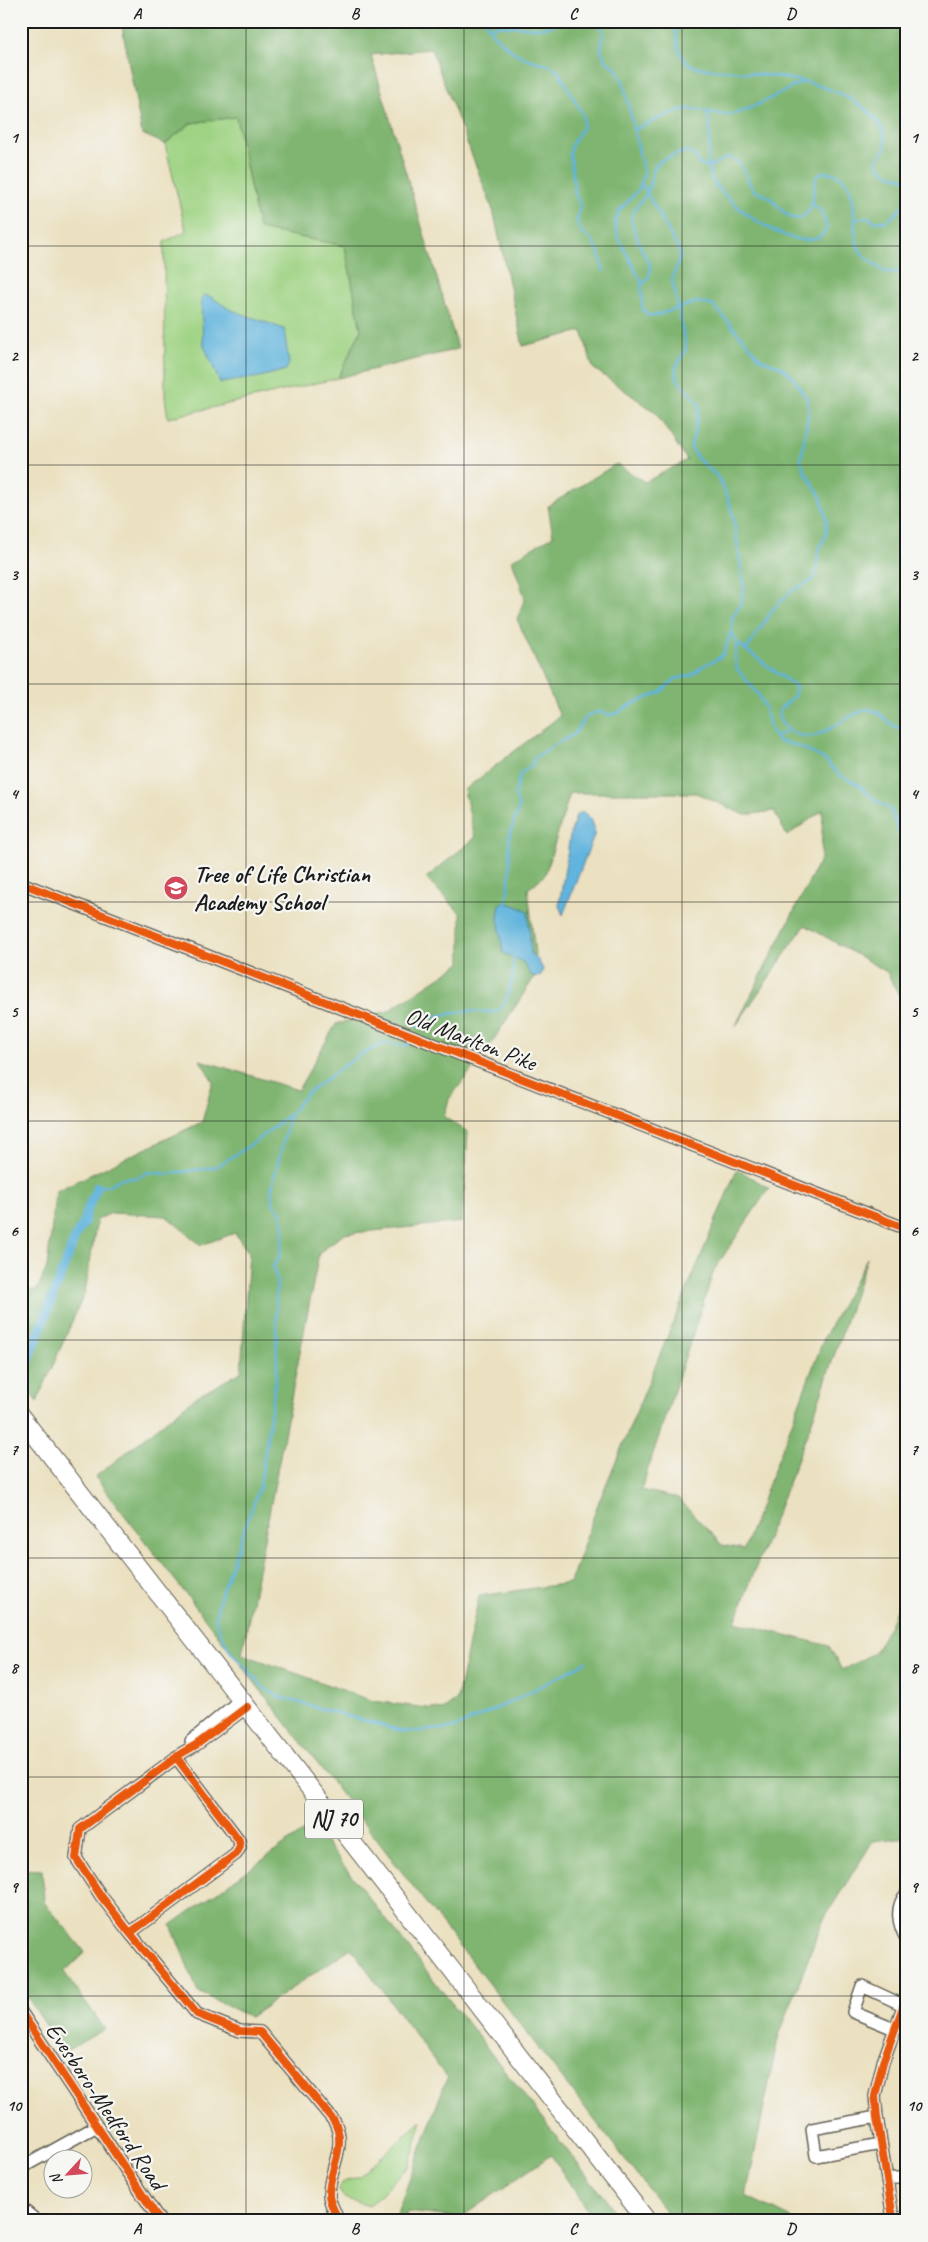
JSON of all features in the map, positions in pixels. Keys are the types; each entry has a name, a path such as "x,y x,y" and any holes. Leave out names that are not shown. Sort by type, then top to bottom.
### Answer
{"highway":[{"name":"NJ 70","path":"21,1417 647,2221"}],"street":[{"name":"Old Marlton Pike","path":"21,883 907,1229"},
{"path":"244,1703 196,1745 179,1755 80,1829 76,1858 101,1896 130,1934 197,2014 240,2031 260,2032 334,2120 340,2131 339,2144 328,2196 338,2221"},
{"path":"130,1934 236,1854 240,1847 239,1840 179,1755"},
{"path":"907,1893 898,1913 902,1931 907,1940"},
{"path":"893,2218 877,2117 877,2085 894,2029 905,2001 862,1986 853,2012 894,2029"},
{"name":"Evesboro-Medford Road","path":"21,2012 160,2221"},
{"path":"877,2117 812,2129 816,2156 881,2144"},
{"path":"21,2168 97,2126"},
{"path":"887,2179 906,2176"},
{"path":"21,2208 37,2221"},
{"path":"880,2221 907,2217"}],"green space":[{"path":"121,21 907,21 907,1011 887,972 805,925 735,1027 821,858 823,810 787,836 774,811 745,815 696,793 570,793 545,875 528,889 537,973 487,1050 449,1099 444,1117 468,1132 462,1222 343,1234 319,1253 242,1654 373,1701 443,1710 457,1700 479,1596 570,1583 596,1509 737,1169 769,1188 714,1270 641,1490 678,1498 722,1545 744,1549 824,1338 867,1258 812,1421 735,1622 829,1646 842,1670 874,1653 891,1623 907,1581 907,1837 873,1841 823,1920 778,2038 746,2196 796,2221 673,2221 95,1477 196,1397 241,1372 249,1253 235,1233 201,1245 166,1216 111,1213 97,1220 85,1292 37,1402 21,1382 21,1291 37,1290 47,1267 56,1191 202,1122 213,1081 200,1060 298,1090 336,1024 388,1011 461,963 461,914 426,878 475,838 464,790 560,716 517,619 525,598 512,560 553,536 548,506 616,464 645,482 687,460 655,412 593,368 582,331 523,346 493,210 431,49 371,55 458,349 338,378 361,330 345,246 259,229 236,117 191,123 165,144 142,134"},
{"path":"236,117 259,229 345,246 361,330 338,378 168,418 165,397 164,242 186,231 165,144 191,123"},
{"path":"21,1666 31,1695 21,1702"},
{"path":"312,1825 614,2210 601,2221 594,2221 551,2155 460,2218 407,2212 404,2221 394,2221 447,2078 351,1948 250,2017 198,1992 171,1925"},
{"path":"21,1869 42,1870 44,1902 85,1952 64,1972 105,2029 64,2052 21,1988"},
{"path":"422,2120 409,2166 369,2206 344,2198 339,2190 341,2183 360,2176"}],"water":[{"path":"204,295 211,297 229,309 284,329 289,363 286,370 260,377 220,383 203,343 201,300"},
{"path":"583,812 590,818 595,833 563,915 559,906 570,836 576,815"},
{"path":"505,902 528,912 531,954 538,960 543,969 541,976 531,975 523,962 503,953 498,918 500,904"}],"waterway":[{"path":"485,21 492,33 513,52 527,59 549,65 559,72 583,115 583,127 572,144 570,152 575,193 580,204 577,222 583,234 592,240 598,251 604,271"},
{"path":"511,27 516,21"},
{"path":"488,27 507,25 535,28 554,25 564,21"},
{"path":"600,21 603,32 601,51 607,62 615,67 623,81 644,174 639,189 619,211 615,223 618,237 641,281 643,310 648,315 654,316 697,302 714,306 761,359 781,367 792,376 807,399 809,410 801,459 804,470 821,497 826,516 827,531 818,553 817,571 813,580 793,590 773,609 747,649"},
{"path":"673,21 681,53 688,63 693,66 801,81 833,90 863,107 880,125 885,137 885,149 876,161 878,165 889,173 907,179"},
{"path":"633,130 687,109 718,114 737,113 762,103 804,81"},
{"path":"707,113 710,129 708,162 711,177 718,188 731,201 766,226 785,236 802,240 817,238 827,228 821,211 811,203"},
{"path":"642,285 647,280 651,271 637,239 632,218 634,210 647,192 655,166 664,159 686,151 694,155 700,165 709,167"},
{"path":"709,167 728,157 733,159 744,170 753,189 770,198 787,215 796,219 807,213 812,205 817,176 822,172 838,175 846,182 853,199 856,236 862,254 880,269 887,272 894,273 905,268"},
{"path":"642,184 679,250 680,258 672,279 686,347 677,366 676,375 681,384 700,406 691,447 698,459 717,476 724,489 733,515 744,586 741,604 732,618 732,633 737,643 796,687 794,696 781,708 779,713 782,723 789,730 799,735 810,736 819,734 858,712 868,709 879,713 892,725 907,731"},
{"path":"854,220 868,217 874,221 885,221 895,215 907,200"},
{"path":"905,268 903,250 907,241"},
{"path":"506,904 510,872 509,837 519,807 515,794 520,774 532,765 535,757 574,734 586,717 601,712 609,715 618,713 630,705 661,692 675,679 692,675 703,666 719,658 723,654 731,632"},
{"path":"737,643 735,656 737,669 758,694 765,708 771,731 778,741 798,746 824,759 839,775 859,785 874,799 891,810 900,837 907,840"},
{"path":"775,737 789,730"},
{"path":"417,1027 426,1018 466,1011 492,1012 501,1009 512,981 514,956"},
{"path":"97,1187 107,1186 122,1178 137,1178 149,1172 168,1174 216,1167 255,1142 291,1113 306,1094 358,1056 385,1043 405,1046 410,1043"},
{"path":"290,1114 271,1191 273,1203 280,1211 284,1225 280,1256 273,1267 277,1280 277,1371 260,1486 221,1594 216,1614 217,1625 230,1651 264,1688 279,1697 406,1732 454,1728 513,1701 586,1662"},
{"path":"23,1376 76,1235 84,1223 85,1215 97,1187"}],"cycle path":[{"path":"21,883 907,1229"},
{"path":"176,1757 239,1840 240,1847 236,1854 130,1933 101,1896 76,1858 80,1829 182,1753 196,1745 247,1707"},
{"path":"130,1933 197,2014 240,2031 260,2032 334,2121 338,2130 339,2148 329,2195 338,2221"},
{"path":"893,2218 875,2096 883,2062 907,1996"},
{"path":"21,2012 160,2221"}],"place":[{"name":"Tree of Life Christian Academy School","path":"176,888"}]}
